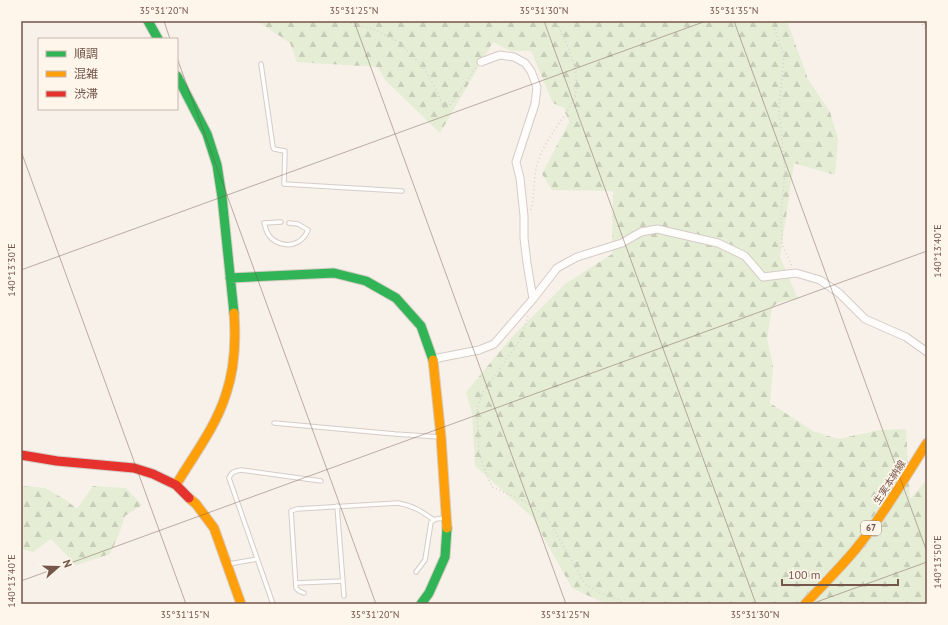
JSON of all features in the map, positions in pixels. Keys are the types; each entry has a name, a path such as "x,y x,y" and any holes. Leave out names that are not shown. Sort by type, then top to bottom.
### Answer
{"street":[{"path":"148,21 157,38"},
{"path":"481,62 500,55 514,57 524,63 531,71 537,87 535,104 516,162 520,178 524,216 524,238 533,299"},
{"path":"176,485 213,423 226,395 233,365 235,342 219,173 214,154 202,122 178,78"},
{"path":"433,359 479,350 494,344 533,299 557,268 577,257 622,243 641,232 657,229 718,243 745,256 763,278 796,273 820,280 839,293 865,319 906,337 927,352"},
{"path":"230,278 334,273 366,281 396,298 420,326 433,359 447,534 445,558 434,582 421,604"},
{"name":"生実本納線","path":"804,604 856,549 901,485 927,443"},
{"path":"21,455 57,461 134,468 153,474 176,485 196,504 214,528 241,604"}],"lane":[{"path":"261,64 272,147 274,150 285,151 284,184 402,191"},
{"path":"281,222 264,223 267,232 272,239 280,244 289,245 304,237 308,230 298,224 290,223"},
{"path":"274,422 440,437"},
{"path":"273,604 229,478 230,475 241,470 321,481"},
{"path":"304,593 296,588 291,511 296,509 398,503 411,506 422,511 434,520"},
{"path":"337,506 344,596"},
{"path":"416,572 425,560 431,522 446,518"},
{"path":"227,565 257,559"},
{"path":"296,583 343,581"}],"path":[{"path":"343,21 373,29 398,42 423,66 435,87 444,108 450,105 475,68 481,62"},
{"path":"524,216 531,210 537,165 549,140 574,100 577,88 574,67 565,38 555,21"},
{"path":"772,21 784,56 779,110 785,173 781,213 782,244 796,273"},
{"path":"920,21 927,32"},
{"path":"529,312 521,339 484,392 477,408 479,451 482,463 492,488 526,502 548,519 585,584 594,590 619,600 623,604"}],"green space":[{"path":"257,21 787,21 808,79 830,112 838,139 835,175 794,163 780,257 798,299 779,302 772,307 767,339 773,366 770,403 813,431 838,439 880,430 906,429 910,499 927,480 927,604 606,604 572,588 532,517 475,466 472,413 466,392 511,338 565,284 612,254 613,191 552,190 542,174 569,122 564,108 553,103 531,51 511,51 493,42 440,133 385,80 378,67 297,62 290,43"},
{"path":"21,486 45,488 66,500 77,509 93,486 126,488 142,505 125,516 110,554 76,565 51,539 33,552 21,549"}],"traffic: fast":[{"path":"148,21 157,38"},
{"path":"178,78 207,134 217,165 222,197 234,313"},
{"path":"230,278 334,273 366,281 396,298 421,326 433,360"},
{"path":"421,604 429,593 445,557 447,528"}],"traffic: slow":[{"path":"176,485 204,441 222,406 229,384 234,354 234,313"},
{"path":"433,360 441,437 447,528"},
{"path":"805,604 843,564 865,537 927,443"},
{"path":"189,498 196,504 214,528 241,604"}],"traffic: jam":[{"path":"21,455 57,461 134,468 153,474 176,485 189,498"}]}
